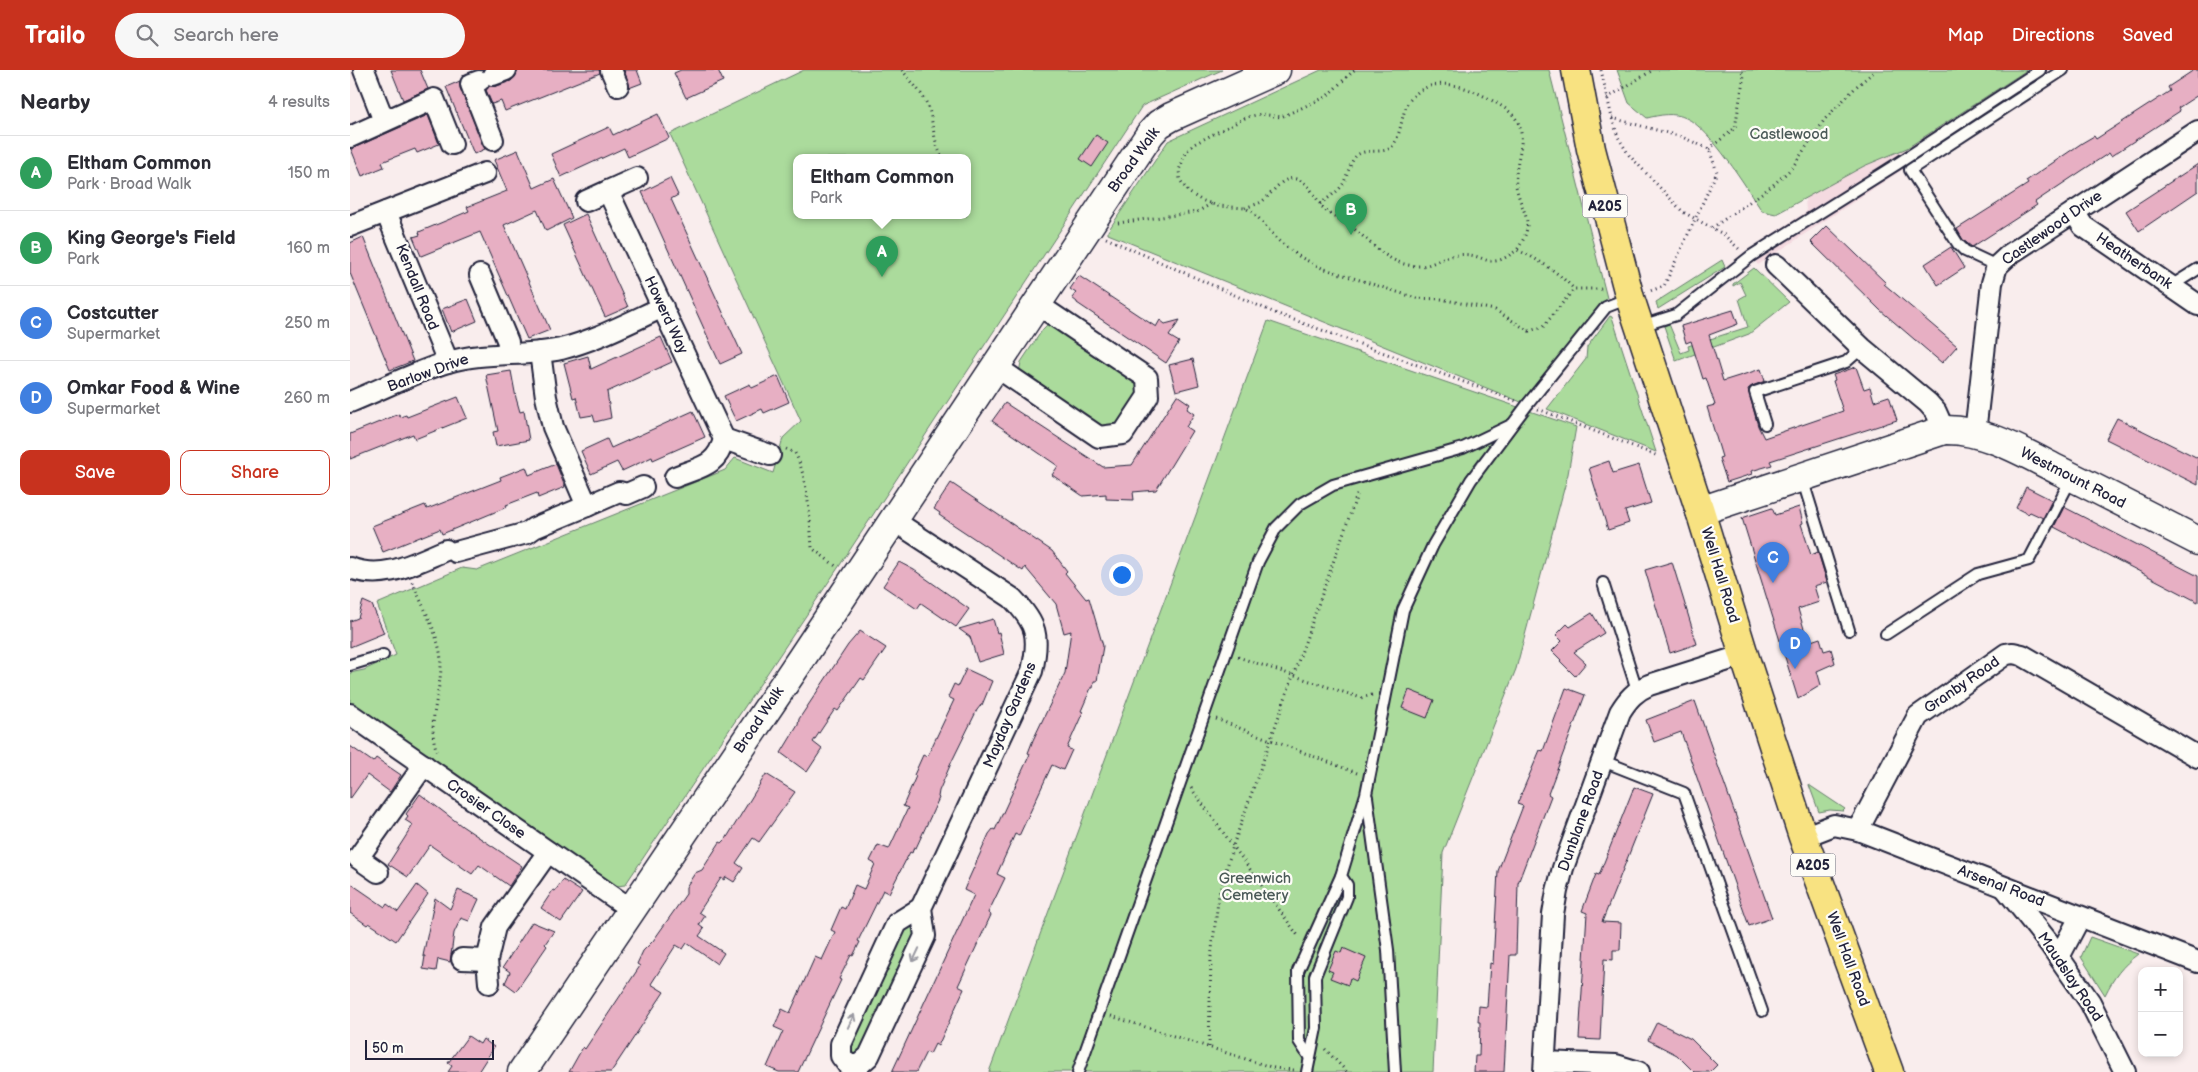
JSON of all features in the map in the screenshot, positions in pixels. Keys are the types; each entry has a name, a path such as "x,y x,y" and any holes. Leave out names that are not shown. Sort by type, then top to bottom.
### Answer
{"highway":[{"name":"Well Hall Road","path":"1576,70 1591,149 1629,293 1803,837 1889,1072"}],"street":[{"path":"364,70 384,121"},
{"name":"Broad Walk","path":"522,1072 1150,134 1159,124 1276,70"},
{"path":"493,75 471,84 493,140"},
{"path":"350,137 434,99 452,144"},
{"name":"Castlewood Drive","path":"1975,433 1992,283 1997,266 2010,254 2198,131"},
{"path":"350,226 485,172"},
{"path":"586,201 637,178"},
{"name":"Howerd Way","path":"608,191 724,439"},
{"name":"Kendall Road","path":"386,212 448,362"},
{"name":"Heatherbank","path":"2074,212 2083,226 2198,304"},
{"path":"1776,265 1862,348 1928,403 1936,412 1944,430"},
{"path":"480,275 508,342 508,354"},
{"path":"995,366 1099,437 1123,434 1148,396 1147,378 1037,304"},
{"name":"Barlow Drive","path":"350,402 448,362 471,356 540,352 562,348 588,340 663,308"},
{"path":"540,352 546,397 553,426 587,506"},
{"name":"Westmount Road","path":"1700,511 1944,430 1958,429 1975,433 2017,449 2198,541"},
{"path":"675,477 713,462 721,450 724,439 770,455"},
{"path":"350,568 372,573 387,573 451,551 527,534 534,528 619,492 627,494 643,487"},
{"name":"Mayday Gardens","path":"893,520 1012,598 1026,613 1034,629 1037,648 1032,672 922,908"},
{"name":"Granby Road","path":"1858,830 1918,716 2006,654 2022,655 2198,757"},
{"path":"1637,690 1744,655"},
{"name":"Dunblane Road","path":"1545,1067 1557,891 1563,868 1620,712 1637,690"},
{"name":"Crosier Close","path":"350,714 632,910"},
{"path":"378,872 354,855 424,765"},
{"name":"Arsenal Road","path":"1803,837 1834,825 1858,830 2198,962"},
{"path":"489,983 487,960 495,927 548,852"},
{"name":"Maudslay Road","path":"2004,888 2059,957 2090,1002 2125,1072"},
{"path":"922,908 925,936 869,1056 859,1065 846,1069 841,1056 840,1044 897,923 922,908"},
{"path":"2059,957 2080,917"},
{"path":"462,959 487,960"},
{"path":"1545,1067 1616,1065 1639,1072"}],"lane":[{"path":"1640,326 1676,315 1748,258 2040,70"},
{"path":"1997,266 1964,251 1910,170 2063,70"},
{"path":"2172,286 2198,269"},
{"path":"1310,1058 1299,1041 1298,971 1340,876 1366,794 1403,610 1433,545 1471,480 1527,404 1606,307 1629,293"},
{"path":"1766,424 1755,392 1846,362 1862,348"},
{"path":"1078,1072 1258,562 1276,528 1300,504 1333,485 1463,448 1512,425"},
{"path":"1886,634 1978,574 2029,560 2072,476"},
{"path":"1802,477 1849,630"},
{"path":"1603,583 1637,690"},
{"path":"350,666 383,655"},
{"path":"1603,761 1684,793 1762,1011"},
{"path":"1366,794 1373,830 1388,950 1395,1072"},
{"path":"1307,1072 1315,1034 1315,976 1347,897 1347,885 1340,876"}],"path":[{"path":"902,70 925,100 930,112 935,141 941,154"},
{"path":"1354,70 1326,97 1282,116 1261,114 1247,117 1205,138 1187,151 1179,170 1180,180 1188,192 1212,204 1244,208 1253,212 1279,241 1300,257 1322,268 1416,298 1441,299 1495,310 1529,331 1543,327 1574,289"},
{"path":"1600,70 1618,137 1628,155 1671,201 1694,219 1723,234 1748,258"},
{"path":"1607,98 1653,70"},
{"path":"1709,149 1735,128 1744,75 1741,70"},
{"path":"1712,228 1772,186 1792,168 1826,118 1856,86 1876,70"},
{"path":"1320,204 1342,186 1356,157 1366,151 1385,151 1393,146 1408,102 1422,85 1437,79"},
{"path":"1244,208 1260,203 1280,183 1296,179 1304,183 1333,217 1344,222 1391,260 1411,266 1430,265 1455,255 1466,254 1495,262 1504,260 1517,250 1526,237 1528,222 1516,185 1521,141 1520,127 1517,119 1499,104 1452,80"},
{"path":"1517,250 1535,258 1566,280 1574,289 1629,293 1664,286 1717,172 1709,149 1682,137 1612,118"},
{"path":"1109,224 1197,212 1212,204"},
{"path":"1101,236 1275,313 1527,404 1662,457"},
{"path":"770,455 779,447 794,453 799,462 810,516 812,548 840,569"},
{"path":"1209,1047 1211,957 1219,894 1233,846 1363,476"},
{"path":"413,585 440,650 441,664 432,739 443,766 441,778"},
{"path":"1226,654 1361,698 1387,691"},
{"path":"1205,714 1370,778"},
{"path":"1183,778 1308,949"},
{"path":"1100,1012 1274,1068 1307,1072"},
{"path":"1315,1034 1330,1055 1347,1072"}],"shaded area":[{"path":"2027,70 2053,70 1758,265 1747,251 1806,212 1805,197 1864,166 1907,148"}],"green space":[{"path":"804,70 1222,70 1142,106 838,568 625,885 617,886 350,705 350,673 364,670 396,655 377,604 462,568 477,570 725,470 735,458 773,473 783,438 801,421 670,134"},
{"path":"1321,70 1549,70 1607,298 1521,402 1108,234 1108,231 1168,141"},
{"name":"Castlewood","path":"1617,70 2027,70 1907,148 1864,166 1776,214 1762,211 1717,146 1696,124 1676,115 1647,118 1629,103"},
{"path":"1722,260 1725,267 1658,309 1656,302"},
{"path":"1754,268 1789,302 1749,334 1676,361 1664,326 1669,324 1681,353 1689,350 1688,346 1748,327 1739,299 1746,295 1740,282 1733,286 1733,284"},
{"path":"1610,316 1612,317 1656,452 1547,409 1586,359 1587,347"},
{"name":"Greenwich Cemetery","path":"1268,321 1576,427 1568,474 1516,669 1443,853 1433,1072 989,1072"},
{"path":"1053,323 1137,382 1140,397 1123,424 1103,429 1019,373 1021,362 1043,329 1048,324"},
{"path":"1809,785 1845,809 1843,811 1830,810 1819,812"},
{"path":"910,924 914,925 919,932 865,1052 852,1056 849,1053 848,1044 902,928"},
{"path":"2090,937 2138,954 2119,972 2105,995 2081,957"}],"building":[{"path":"391,70 420,70 428,89 403,100"},
{"path":"518,70 599,70 600,73 505,111 501,101 492,104 486,90 489,86 497,86 511,81"},
{"path":"624,70 637,70 642,83 629,88"},
{"path":"681,70 718,70 723,81 686,98 674,73"},
{"path":"2194,70 2198,70 2198,95 2178,108 2180,111 2111,156 2109,153 2035,202 2037,205 1972,247 1963,240 1957,229 2028,184 2026,181 2082,143 2094,136 2096,139 2170,91 2168,87"},
{"path":"460,81 460,88 485,149 474,154 446,87"},
{"path":"658,114 669,138 628,157 624,148 561,177 551,154 609,127 613,135"},
{"path":"428,115 439,144 417,153 415,149 382,162 384,167 362,176 351,149"},
{"path":"1096,135 1108,143 1092,167 1080,159"},
{"path":"518,150 534,188 554,179 572,218 546,231 537,210 504,225 550,330 527,339 480,232 421,256 413,237 420,235 419,232 469,211 467,207 507,191 494,160"},
{"path":"2198,164 2198,191 2139,231 2126,211"},
{"path":"670,178 678,195 671,199 742,354 720,364 642,192"},
{"path":"586,214 628,307 605,317 563,225"},
{"path":"1827,226 1886,283 1884,284 1957,346 1942,363 1880,310 1811,242"},
{"path":"363,237 413,361 390,370 350,273 350,243"},
{"path":"1951,247 1964,268 1938,285 1925,264"},
{"path":"1079,276 1156,327 1160,320 1165,324 1180,320 1169,336 1179,342 1166,363 1072,298 1076,293 1070,289"},
{"path":"468,299 477,321 451,332 442,309"},
{"path":"1733,310 1738,324 1709,335 1723,381 1761,369 1765,381 1748,389 1758,426 1764,438 1843,411 1833,381 1835,380 1833,375 1856,367 1864,389 1870,387 1874,401 1889,396 1897,420 1770,461 1772,465 1751,471 1752,474 1727,482 1719,458 1722,457 1707,407 1715,405 1706,378 1703,379 1691,341 1686,343 1681,326"},
{"path":"661,337 672,362 607,392 611,418 595,422 593,415 581,417 576,397 573,398 564,363 588,356 591,369"},
{"path":"1193,359 1199,385 1176,391 1169,365"},
{"path":"511,371 520,412 524,411 529,440 496,446 493,432 498,431 486,375"},
{"path":"778,376 789,402 764,413 762,409 736,421 724,396 750,384 752,388"},
{"path":"1177,395 1190,404 1187,409 1194,414 1186,427 1192,431 1156,490 1133,492 1134,500 1106,499 1106,494 1083,496 1052,475 1058,466 992,421 1005,403 1103,467 1132,465"},
{"path":"458,397 467,418 415,439 413,434 350,459 350,434 399,414 400,417 406,415 407,417"},
{"path":"693,411 705,437 653,460 652,457 622,471 617,462 591,474 581,451 607,439 611,448"},
{"path":"2117,418 2198,458 2198,485 2106,439"},
{"path":"1609,461 1613,473 1639,465 1651,503 1625,511 1629,523 1608,530 1589,468"},
{"path":"556,464 565,487 538,498 537,493 442,534 440,529 383,552 372,526 425,505 427,509 501,480 500,477 526,467 529,475"},
{"path":"951,483 1052,551 1067,571 1065,573 1086,599 1089,598 1103,646 1097,681 1094,681 1093,688 1091,688 1081,711 1083,712 1067,748 1072,750 1063,770 1052,765 1019,836 1015,834 997,874 1005,878 988,913 991,915 958,986 964,989 938,1046 935,1044 930,1054 926,1052 916,1072 892,1072 974,895 964,890 966,885 989,834 993,829 995,830 1030,754 1028,753 1033,740 1065,673 1071,631 1064,633 1056,604 1025,567 1023,571 939,515 940,513 934,509"},
{"path":"2026,487 2052,500 2043,518 2016,508"},
{"path":"1799,507 1803,523 1801,524 1811,555 1818,552 1827,582 1814,586 1819,602 1798,609 1808,642 1820,638 1824,651 1831,649 1835,663 1817,671 1821,685 1798,699 1742,518 1772,508 1775,515"},
{"path":"2064,507 2198,576 2198,602 2054,527"},
{"path":"899,562 914,570 969,609 956,627 921,603 917,609 883,586"},
{"path":"1672,562 1697,644 1670,653 1645,570"},
{"path":"363,601 372,605 384,633 350,647 350,621 358,618"},
{"path":"1592,613 1604,633 1574,652 1586,663 1575,676 1552,651 1562,641 1556,635 1567,624 1570,627"},
{"path":"993,619 997,633 999,632 1004,654 978,662 970,637 959,629"},
{"path":"860,631 886,648 864,680 861,678 838,711 835,709 813,742 822,749 807,772 781,753 798,725 799,719 848,645"},
{"path":"966,669 992,681 982,705 977,710 952,761 939,791 939,798 916,848 914,847 912,853 910,852 889,893 883,890 858,941 860,942 839,979 841,980 798,1072 779,1072 767,1067 783,1031 774,1027 782,1009 790,1013 815,957 822,960 835,932 831,930 841,907 845,909 855,885 864,889 875,864 870,861 878,845 889,849 908,808 903,806 916,776 914,775 923,755 927,757 954,700 948,697 954,684 958,686"},
{"path":"1566,688 1585,695 1548,794 1551,796 1518,883 1516,955 1510,955 1504,1072 1474,1072 1475,1056 1479,1056 1479,1006 1487,1007 1490,963 1493,964 1498,871 1523,806 1517,804 1540,750 1543,751"},
{"path":"1409,690 1434,700 1427,718 1402,708"},
{"path":"1695,701 1772,918 1749,926 1681,732 1654,742 1646,720"},
{"path":"350,746 373,762 376,758 401,775 390,792 367,775 350,799"},
{"path":"766,774 795,792 759,842 753,838 736,863 743,868 734,882 726,877 724,880 721,878 699,912 705,916 699,925 704,929 699,936 724,953 717,964 687,943 683,949 676,945 651,984 664,992 611,1072 569,1072 583,1047 585,1049 640,966 637,964 643,951 653,941 686,894 686,887 695,873 702,870 720,842 722,843 726,839"},
{"path":"1634,787 1653,794 1602,922 1621,923 1620,950 1613,950 1613,960 1604,959 1600,1040 1579,1039 1587,913 1582,911 1596,874 1599,875"},
{"path":"420,794 462,826 522,866 509,886 479,865 472,874 430,845 408,877 388,864 413,825 405,820 408,816 406,814"},
{"path":"563,880 582,892 561,922 541,908 553,890 555,891"},
{"path":"350,883 385,907 387,904 398,912 417,885 428,894 396,941 350,913"},
{"path":"458,890 479,899 469,921 461,918 454,933 450,962 438,959 436,971 423,969 425,956 423,956 435,898 450,909"},
{"path":"532,922 554,931 545,944 547,946 516,991 505,983 510,972 503,967"},
{"path":"1343,948 1366,958 1356,981 1350,978 1348,985 1330,978 1333,972 1328,970 1336,951 1341,953"},
{"path":"1657,1022 1691,1039 1717,1065 1710,1072 1694,1072 1677,1055 1648,1040"},
{"path":"468,1036 480,1044 483,1039 494,1047 478,1072 448,1072 452,1066 448,1063"}],"place":[{"name":"King George's Field","path":"1351,235"},
{"name":"Eltham Common","path":"882,277"},
{"name":"Costcutter","path":"1773,583"},
{"name":"Omkar Food & Wine","path":"1795,669"}]}
